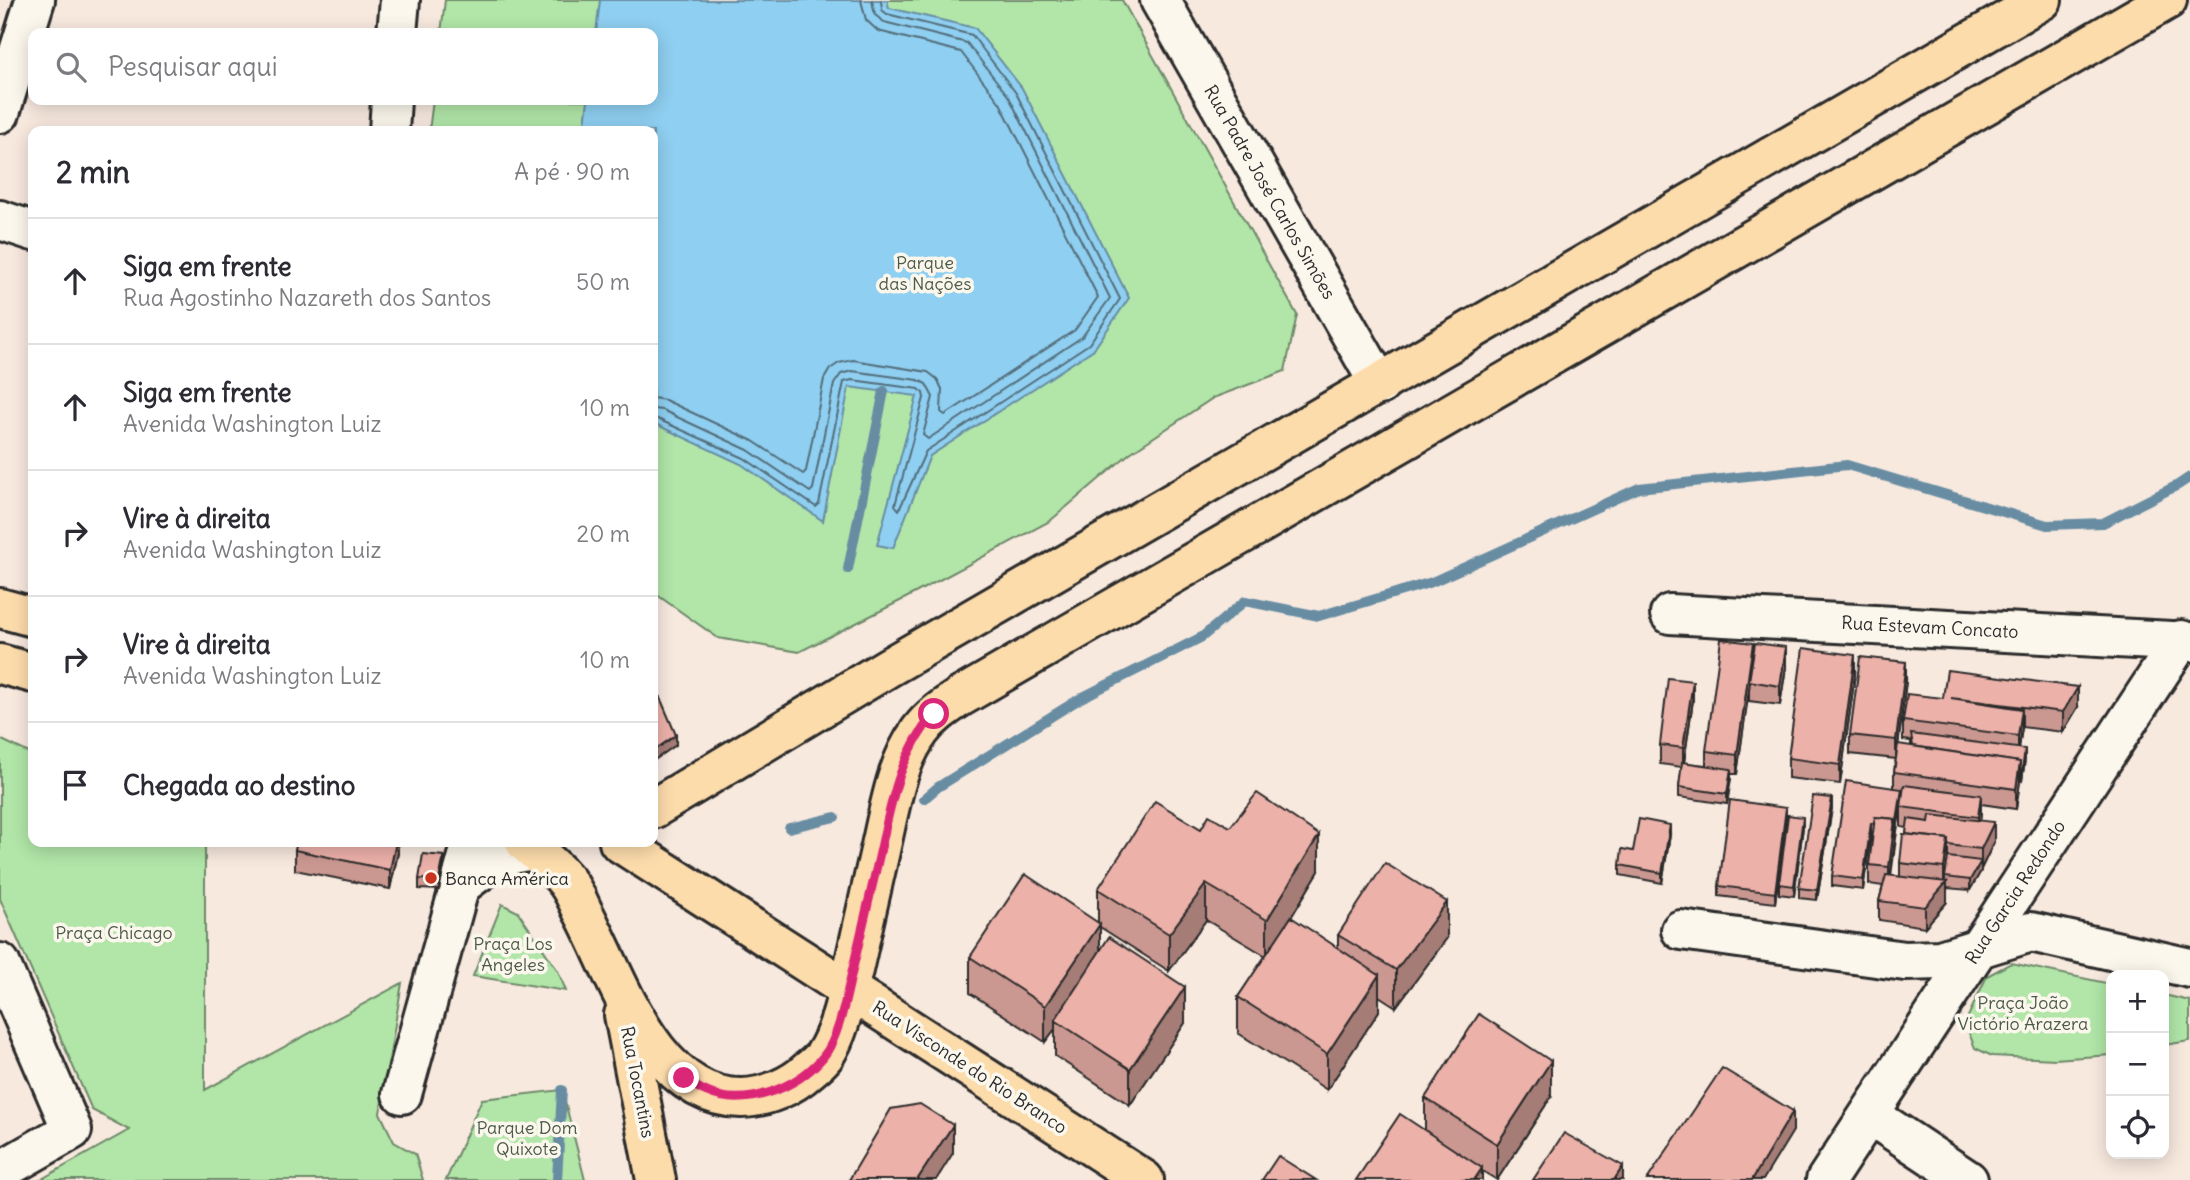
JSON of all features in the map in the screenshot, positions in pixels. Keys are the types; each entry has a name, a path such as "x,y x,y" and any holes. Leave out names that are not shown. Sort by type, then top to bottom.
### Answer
{"main road":[{"path":"530,847 567,882 648,1038 666,1062 684,1078 708,1093 733,1098 753,1098 779,1089 802,1076 824,1056 836,1030 898,776 919,733 934,714 960,696 2167,0"},
{"path":"658,806 889,667 1380,385 2034,2"},
{"path":"0,608 28,616"},
{"path":"0,664 28,672"},
{"name":"Rua Visconde do Rio Branco","path":"627,847 1144,1180"},
{"name":"Rua Tocantins","path":"619,985 656,1180"}],"street":[{"path":"0,113 35,0"},
{"path":"397,28 400,0"},
{"name":"Rua Padre José Carlos Simões","path":"1160,0 1380,385"},
{"path":"389,126 391,105"},
{"path":"0,220 28,229"},
{"name":"Rua Estevam Concato","path":"1670,614 2185,641"},
{"name":"Rua Garcia Redondo","path":"1826,1180 1979,946 2185,641"},
{"path":"402,1094 471,847"},
{"path":"460,886 498,859 530,847"},
{"path":"1681,930 1905,961 1940,960 2031,932 2190,968"},
{"path":"0,963 72,1130 0,1171"},
{"path":"1870,1115 1968,1180"}],"green space":[{"name":"Parque das Nações","path":"445,0 1122,0 1297,315 1285,371 1213,398 1130,453 1050,521 799,652 718,638 658,596 658,126 430,126 432,105 658,105 658,28 442,28"},
{"name":"Praça Chicago","path":"0,739 28,753 28,847 205,847 205,1090 402,983 380,1113 394,1142 415,1154 423,1180 40,1180 129,1130 92,1110 0,899"},
{"name":"Praça Los Angeles","path":"502,904 518,912 558,971 566,991 473,976"},
{"name":"Praça João Victório Arazera","path":"2011,963 2106,983 2106,1055 2055,1059 1992,1056 1975,1048 1965,1023 1987,976"},
{"path":"2169,996 2190,1001 2190,1041 2169,1044"},
{"name":"Parque Dom Quixote","path":"562,1090 585,1180 446,1180 482,1099"}],"water":[{"path":"600,0 887,0 889,8 975,28 1022,88 1129,298 1094,349 930,456 893,548 877,545 917,396 849,387 823,521 741,464 658,425 658,126 585,126 587,105 658,105 658,28 597,28"}],"building":[{"path":"1721,639 1753,643 1737,755 1706,751"},
{"path":"1755,643 1786,647 1780,686 1749,681"},
{"path":"1803,648 1855,655 1840,765 1788,758"},
{"path":"1860,657 1906,662 1896,740 1850,735"},
{"path":"1947,670 2078,687 2063,712 1951,698 2022,709 2018,736 1903,721 1907,694 1943,698"},
{"path":"1668,678 1693,681 1683,748 1660,745"},
{"path":"658,693 676,735 658,748"},
{"path":"1911,734 2025,749 2022,771 2020,762 1913,746"},
{"path":"1898,744 2020,762 2016,789 1894,772"},
{"path":"1682,762 1731,769 1727,794 1679,787"},
{"path":"1846,781 1902,789 1896,827 1895,819 1875,817 1874,824 1871,823 1863,880 1832,876"},
{"path":"1904,785 1981,795 1978,817 1901,807"},
{"path":"1257,793 1319,835 1267,920 1206,884 1169,934 1098,889 1155,801 1201,829 1209,815 1230,827"},
{"path":"1813,796 1832,798 1817,890 1799,888"},
{"path":"1730,800 1786,808 1775,893 1719,886"},
{"path":"1788,815 1803,817 1794,886 1779,884"},
{"path":"1930,815 1994,822 1981,849 1948,845 1948,839 1906,834 1908,819 1929,822"},
{"path":"1875,817 1895,819 1889,867 1869,865"},
{"path":"1639,819 1670,825 1662,873 1620,865 1622,849 1633,851"},
{"path":"1903,834 1948,839 1944,868 1900,863"},
{"path":"296,847 395,847 390,870 295,850"},
{"path":"423,854 444,856 439,880 419,879"},
{"path":"1948,857 1981,861 1970,880 1945,877"},
{"path":"1385,863 1447,902 1396,970 1338,935"},
{"path":"1025,874 1100,924 1045,1006 970,957"},
{"path":"1886,875 1947,882 1925,907 1879,901"},
{"path":"1291,917 1379,975 1327,1054 1238,997"},
{"path":"1109,937 1185,987 1130,1069 1055,1020"},
{"path":"1479,1014 1551,1061 1497,1144 1425,1098"},
{"path":"1722,1068 1793,1111 1752,1180 1647,1180"},
{"path":"920,1104 953,1125 917,1180 849,1180 891,1109"},
{"path":"1400,1114 1482,1168 1474,1180 1356,1180"},
{"path":"1564,1133 1623,1166 1614,1180 1533,1180"},
{"path":"1278,1156 1316,1180 1262,1180"}],"waterway":[{"path":"848,569 884,391"},
{"path":"924,799 938,787 1081,698 1202,637 1245,601 1319,616 1432,582 1639,488 1847,465 2047,525 2103,523 2190,477"},
{"path":"789,828 835,817"},
{"path":"557,1180 562,1090"}],"place":[{"name":"Banca América","path":"431,878"}],"route":[{"path":"684,1078 708,1093 733,1098 753,1098 779,1089 802,1076 824,1056 836,1030 848,989 898,776 919,733 934,714"}]}
